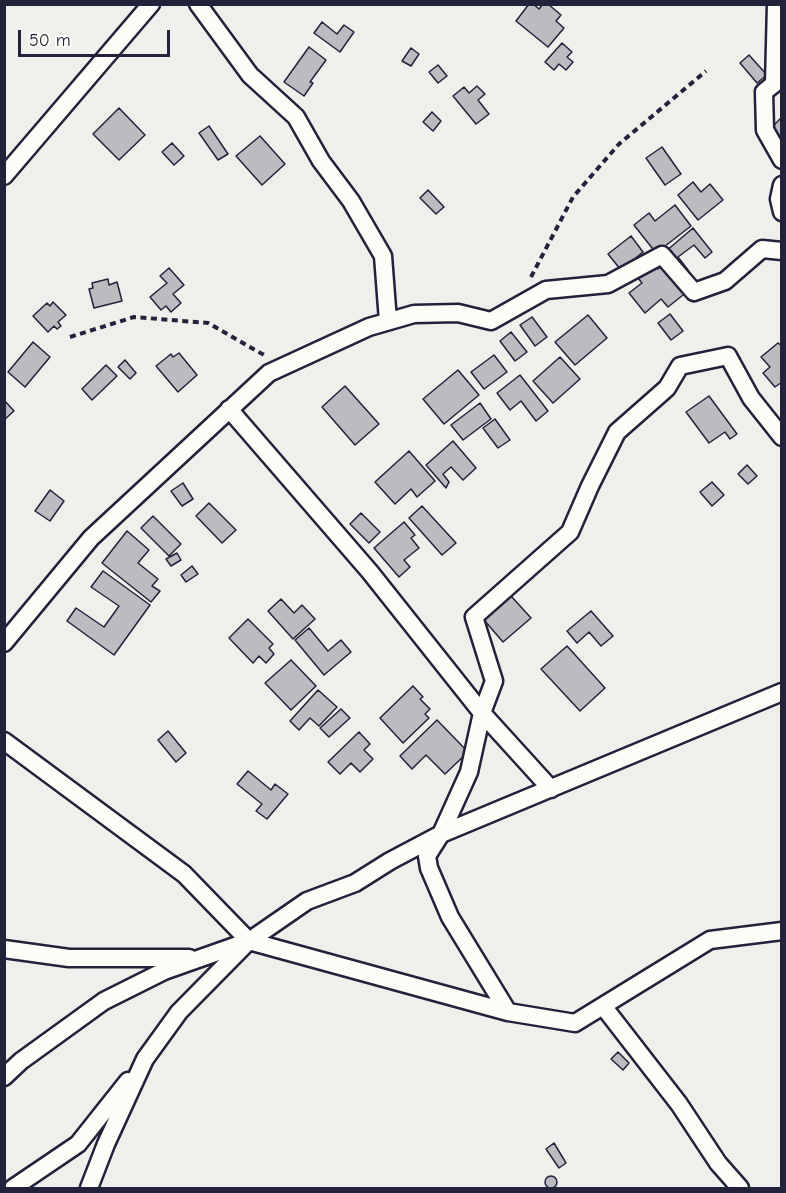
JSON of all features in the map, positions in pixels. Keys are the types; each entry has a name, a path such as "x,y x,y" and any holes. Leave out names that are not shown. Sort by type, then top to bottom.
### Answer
{"street":[{"path":"4,176 151,4"},
{"path":"198,4 250,75 296,117 321,162 351,201 383,256 388,321"},
{"path":"776,4 774,84 764,92 765,130 782,160"},
{"path":"782,185 779,199 782,212"},
{"path":"4,643 91,538 269,373 369,327 388,321 414,314 458,313 490,321 546,290 608,285 662,255 694,292 725,281 762,249 782,251"},
{"path":"508,1012 450,917 429,868 427,856 441,834 470,772 482,712 494,681 474,617 570,532 617,432 667,388 680,366 728,356 752,398 782,437"},
{"path":"229,409 370,572 482,712 550,789"},
{"path":"13,1188 78,1144 179,1012 249,941 307,901 355,883 441,834 782,693"},
{"path":"4,741 184,874 249,941 508,1012 575,1023 710,940 782,932"},
{"path":"4,1077 21,1061 104,1001 164,971 249,941"},
{"path":"4,949 69,958 203,957"},
{"path":"603,1006 680,1104 718,1162 740,1188"},
{"path":"89,1188 106,1144 145,1059"}],"path":[{"path":"516,307 573,197 619,144 706,71"},
{"path":"70,337 134,317 208,323 283,366"}],"building":[{"path":"529,4 539,9 543,4 548,4 561,15 556,21 564,28 548,47 516,21"},
{"path":"322,22 337,34 344,25 354,32 340,52 314,33"},
{"path":"562,43 572,52 567,57 573,62 566,70 559,64 554,70 545,62"},
{"path":"309,47 326,60 310,82 313,83 304,96 284,82"},
{"path":"411,48 419,54 411,66 402,61"},
{"path":"749,55 767,75 757,83 740,63"},
{"path":"438,65 447,76 438,83 429,72"},
{"path":"477,86 485,94 478,100 489,114 476,124 453,96 464,87 469,93"},
{"path":"119,108 145,135 119,160 93,134"},
{"path":"432,112 441,121 433,131 423,122"},
{"path":"782,117 782,138 771,128"},
{"path":"209,126 228,154 218,160 199,133"},
{"path":"260,136 285,164 262,185 236,156"},
{"path":"172,143 184,156 174,165 162,152"},
{"path":"662,147 681,174 665,185 646,158"},
{"path":"693,182 701,192 710,184 723,200 698,220 678,195"},
{"path":"428,190 444,207 436,214 420,198"},
{"path":"675,205 691,226 656,253 634,225 649,213 655,221"},
{"path":"693,228 712,252 705,258 694,245 678,257 688,270 684,274 665,252"},
{"path":"631,236 643,252 621,270 608,254"},
{"path":"665,263 688,291 668,307 661,299 645,313 629,293 642,283 638,278 654,264 658,269"},
{"path":"169,268 184,285 173,294 181,303 171,312 166,306 161,310 150,297 167,283 160,276"},
{"path":"108,279 109,285 117,282 122,301 94,308 89,289 93,288 92,283"},
{"path":"53,302 66,315 58,322 61,326 57,329 54,326 48,332 33,316 47,303 50,306"},
{"path":"670,314 683,331 671,340 658,323"},
{"path":"588,315 607,338 575,365 555,342"},
{"path":"532,317 547,337 535,346 520,325"},
{"path":"511,332 527,352 515,361 500,341"},
{"path":"33,342 50,357 25,387 8,372"},
{"path":"778,343 782,346 782,382 775,387 763,373 770,367 761,357"},
{"path":"179,353 197,375 178,392 156,366 171,354 173,357"},
{"path":"494,355 507,372 484,389 471,372"},
{"path":"560,357 580,379 553,403 533,381"},
{"path":"125,360 136,373 130,379 118,367"},
{"path":"106,365 117,376 92,400 82,389"},
{"path":"458,370 479,395 444,424 423,399"},
{"path":"520,375 548,411 536,421 521,401 510,410 497,393"},
{"path":"345,386 379,424 355,445 322,407"},
{"path":"709,396 737,434 730,439 725,432 709,443 686,412"},
{"path":"4,400 14,411 4,420"},
{"path":"480,403 491,419 463,440 451,425"},
{"path":"495,419 510,440 498,448 483,428"},
{"path":"453,441 476,468 463,480 451,467 443,474 449,482 446,488 426,465"},
{"path":"409,451 435,481 417,497 411,489 395,504 375,482"},
{"path":"747,465 757,476 748,484 738,474"},
{"path":"712,482 724,495 712,506 700,492"},
{"path":"183,483 193,499 182,506 171,491"},
{"path":"50,490 64,501 50,521 35,511"},
{"path":"209,503 236,530 222,543 196,516"},
{"path":"422,506 456,543 442,555 409,518"},
{"path":"361,513 380,532 369,543 350,524"},
{"path":"153,516 181,544 169,556 141,528"},
{"path":"404,522 415,535 411,538 419,548 404,560 410,567 399,577 374,548"},
{"path":"127,531 149,550 138,563 158,579 152,586 160,591 151,602 102,563"},
{"path":"177,553 181,560 171,566 166,559"},
{"path":"192,566 198,574 186,582 181,575"},
{"path":"103,571 150,605 114,655 67,621 76,608 104,627 119,606 91,587"},
{"path":"511,596 531,618 503,642 484,620"},
{"path":"281,599 294,613 302,605 315,619 293,639 268,611"},
{"path":"591,611 613,636 601,646 589,632 577,643 567,631"},
{"path":"248,619 273,644 269,648 274,654 266,663 259,656 253,663 229,638"},
{"path":"309,628 328,651 341,640 351,652 324,675 295,640"},
{"path":"567,646 605,688 580,711 541,669"},
{"path":"291,660 316,686 291,710 265,683"},
{"path":"413,686 423,697 420,699 430,709 425,714 429,718 403,743 380,718"},
{"path":"318,690 337,707 319,726 310,718 299,730 290,721"},
{"path":"341,709 350,718 329,737 320,728"},
{"path":"437,720 468,752 445,774 426,755 412,769 400,756"},
{"path":"168,731 186,753 176,762 158,740"},
{"path":"359,732 370,744 364,750 373,759 360,772 351,763 340,774 328,762"},
{"path":"248,771 271,790 275,784 288,794 267,819 256,811 262,804 237,784"},
{"path":"618,1052 629,1063 623,1070 611,1059"},
{"path":"554,1143 566,1163 559,1168 546,1149"},
{"path":"553,1176 557,1182 553,1188 549,1188 545,1180"}]}
